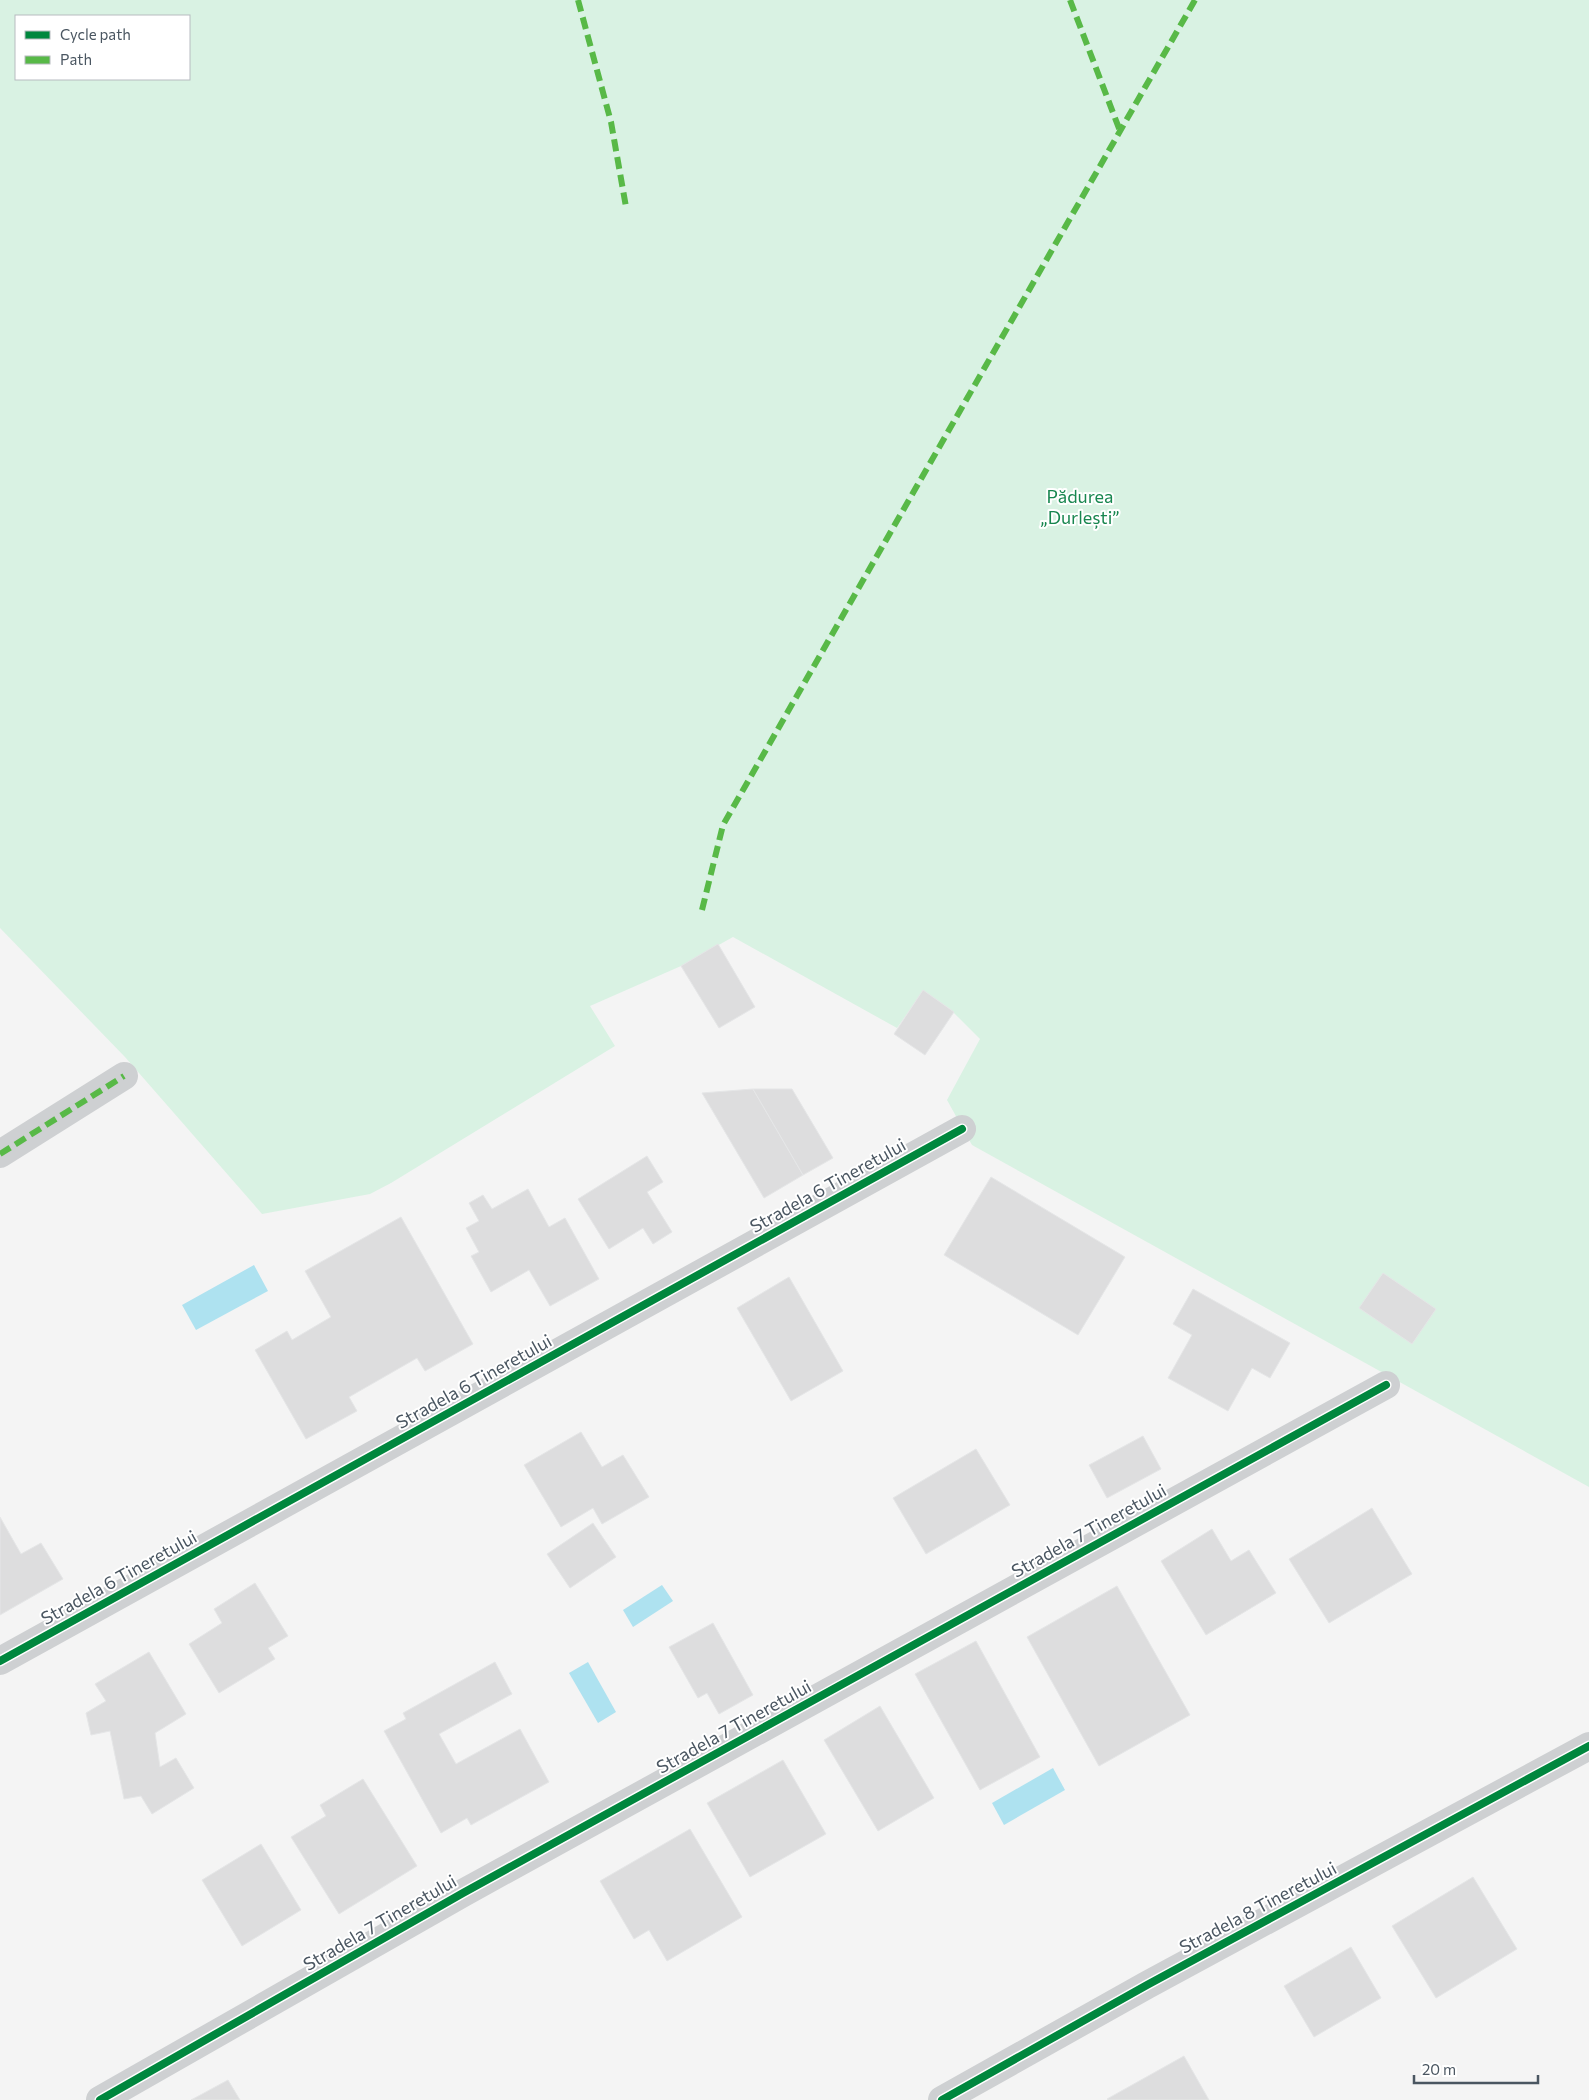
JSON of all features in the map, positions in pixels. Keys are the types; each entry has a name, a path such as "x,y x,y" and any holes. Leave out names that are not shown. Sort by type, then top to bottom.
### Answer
{"street":[{"path":"0,1154 124,1076"},
{"name":"Stradela 6 Tineretului","path":"0,1661 962,1129"},
{"name":"Stradela 7 Tineretului","path":"100,2100 463,1893 1386,1385"},
{"name":"Stradela 8 Tineretului","path":"942,2100 1147,1985 1589,1746"}],"green space":[{"name":"Pădurea „Durlești”","path":"0,0 1589,0 1589,1487 972,1145 947,1100 980,1039 950,1009 923,991 897,1028 733,937 681,966 590,1006 615,1046 391,1183 370,1194 262,1214 125,1057 0,928"}],"water":[{"path":"254,1265 268,1291 196,1330 182,1305"},
{"path":"662,1585 673,1601 633,1627 623,1610"},
{"path":"588,1662 616,1712 598,1723 569,1673"},
{"path":"1053,1768 1065,1790 1004,1825 992,1803"}],"building":[{"path":"718,944 755,1007 719,1028 681,966"},
{"path":"923,990 954,1012 925,1055 894,1034"},
{"path":"753,1089 803,1175 764,1198 702,1093"},
{"path":"753,1089 792,1089 833,1158 803,1175"},
{"path":"647,1156 663,1182 647,1192 672,1232 653,1244 643,1228 609,1249 578,1199"},
{"path":"991,1177 1125,1257 1078,1335 944,1255"},
{"path":"528,1189 549,1227 565,1218 599,1279 550,1306 529,1270 491,1292 471,1256 479,1252 466,1228 479,1221 469,1203 483,1195 492,1209"},
{"path":"401,1217 473,1344 425,1371 417,1358 349,1397 357,1411 306,1439 255,1350 287,1331 292,1340 331,1317 305,1271"},
{"path":"1383,1273 1436,1309 1412,1344 1359,1308"},
{"path":"789,1277 843,1371 791,1401 737,1308"},
{"path":"1193,1289 1290,1343 1270,1378 1252,1368 1228,1411 1168,1378 1192,1335 1173,1324"},
{"path":"581,1432 602,1467 623,1455 649,1497 602,1524 593,1508 561,1527 524,1465"},
{"path":"1143,1436 1161,1469 1107,1498 1089,1465"},
{"path":"976,1449 1010,1505 926,1554 893,1498"},
{"path":"1372,1508 1412,1574 1329,1623 1289,1559"},
{"path":"0,1517 21,1554 41,1543 63,1579 0,1615"},
{"path":"593,1523 616,1557 570,1588 547,1554"},
{"path":"1212,1529 1231,1561 1249,1550 1276,1593 1206,1635 1161,1561"},
{"path":"255,1583 288,1636 268,1648 275,1659 219,1693 189,1644 222,1623 214,1609"},
{"path":"1117,1586 1190,1715 1099,1766 1027,1637"},
{"path":"713,1623 753,1695 719,1714 707,1693 698,1698 669,1647"},
{"path":"976,1641 1040,1757 980,1790 915,1674"},
{"path":"149,1652 186,1714 155,1733 160,1767 176,1758 194,1788 152,1814 141,1796 124,1799 110,1731 91,1735 86,1713 106,1701 95,1684"},
{"path":"495,1662 512,1694 439,1734 456,1764 520,1729 549,1782 471,1825 467,1818 441,1833 384,1731 406,1719 403,1713"},
{"path":"880,1706 934,1798 878,1831 824,1740"},
{"path":"783,1760 826,1834 750,1877 707,1803"},
{"path":"363,1779 417,1866 339,1914 291,1837 326,1816 320,1805"},
{"path":"690,1829 742,1917 667,1961 649,1930 634,1939 600,1881"},
{"path":"261,1844 301,1910 242,1946 202,1880"},
{"path":"1473,1877 1517,1949 1436,1998 1392,1926"},
{"path":"1351,1947 1381,1998 1314,2037 1284,1986"},
{"path":"1184,2056 1209,2100 1107,2099"},
{"path":"228,2080 240,2100 191,2100"}],"marked path":[{"path":"578,0 611,122 626,207"},
{"path":"1070,0 1120,131"},
{"path":"702,910 723,825 1195,0"},
{"path":"0,1154 124,1076"}],"cycle path":[{"path":"0,1661 962,1129"},
{"path":"100,2100 463,1893 1386,1385"},
{"path":"942,2100 1147,1985 1589,1746"}]}
